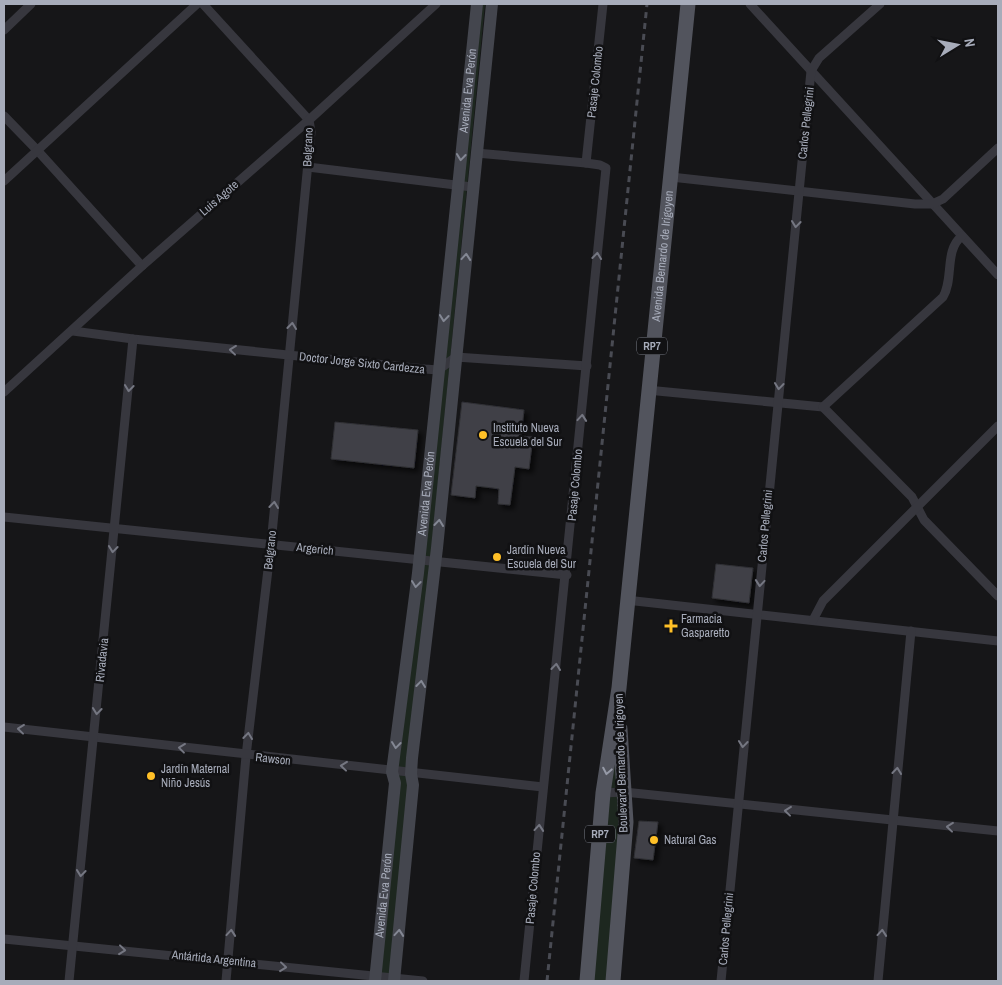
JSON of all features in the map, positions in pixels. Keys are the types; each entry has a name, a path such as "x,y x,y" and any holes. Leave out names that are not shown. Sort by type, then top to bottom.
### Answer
{"main road":[{"name":"Avenida Bernardo de Irigoyen","path":"619,688 647,390 688,4"},
{"name":"Boulevard Bernardo de Irigoyen","path":"612,981 626,822 619,688"},
{"name":"Boulevard Bernardo de Irigoyen","path":"587,981 603,793 619,688"}],"street":[{"path":"4,30 32,4"},
{"path":"4,181 197,4"},
{"path":"203,4 309,120"},
{"name":"Luis Agote","path":"4,392 142,266 309,120 436,4"},
{"name":"Avenida Eva Perón","path":"375,979 395,784 392,772 419,559 477,4"},
{"name":"Avenida Eva Perón","path":"394,980 414,785 411,774 435,561 492,4"},
{"name":"Pasaje Colombo","path":"524,981 543,787 567,575 606,168 586,163 603,4"},
{"path":"750,4 998,275"},
{"path":"811,72 819,58 880,4"},
{"name":"Carlos Pellegrini","path":"721,981 811,72"},
{"path":"4,116 142,266"},
{"name":"Belgrano","path":"226,981 246,756 271,544 308,167 311,132 309,120"},
{"path":"671,177 915,204 932,204 943,199 998,148"},
{"path":"476,154 586,163"},
{"path":"308,167 472,186"},
{"path":"823,407 944,297 947,290 953,248 962,236"},
{"name":"Doctor Jorge Sixto Cardezza","path":"74,330 133,339 438,370 456,357"},
{"name":"Rivadavia","path":"69,981 133,339"},
{"path":"456,357 587,366"},
{"path":"647,390 823,407 912,497 924,520 998,596"},
{"path":"814,620 823,601 998,426"},
{"name":"Argerich","path":"4,517 567,575"},
{"path":"626,600 998,641"},
{"path":"878,981 891,821 912,631"},
{"name":"Rawson","path":"4,727 246,756 543,787"},
{"path":"603,793 624,792 737,806 998,831"},
{"name":"Antártida Argentina","path":"4,939 229,961 375,979 423,981"}],"shaded area":[{"path":"478,4 485,4 389,981 378,981 398,753"},
{"path":"619,688 625,810 613,981 587,981"}],"building":[{"path":"462,402 524,410 521,436 533,437 529,469 515,467 510,505 498,504 499,489 476,486 475,498 451,495"},
{"path":"335,422 418,430 414,468 331,459"},
{"path":"716,564 753,568 749,603 712,598"},
{"path":"639,821 658,822 653,860 634,858"}],"railway":[{"path":"547,981 647,4"}],"place":[{"name":"Instituto Nueva Escuela del Sur","path":"483,435"},
{"name":"Jardín Nueva Escuela del Sur","path":"497,557"},
{"name":"Farmacia Gasparetto","path":"671,626"},
{"name":"Jardín Maternal Niño Jesús","path":"151,776"},
{"name":"Natural Gas","path":"654,840"}]}
